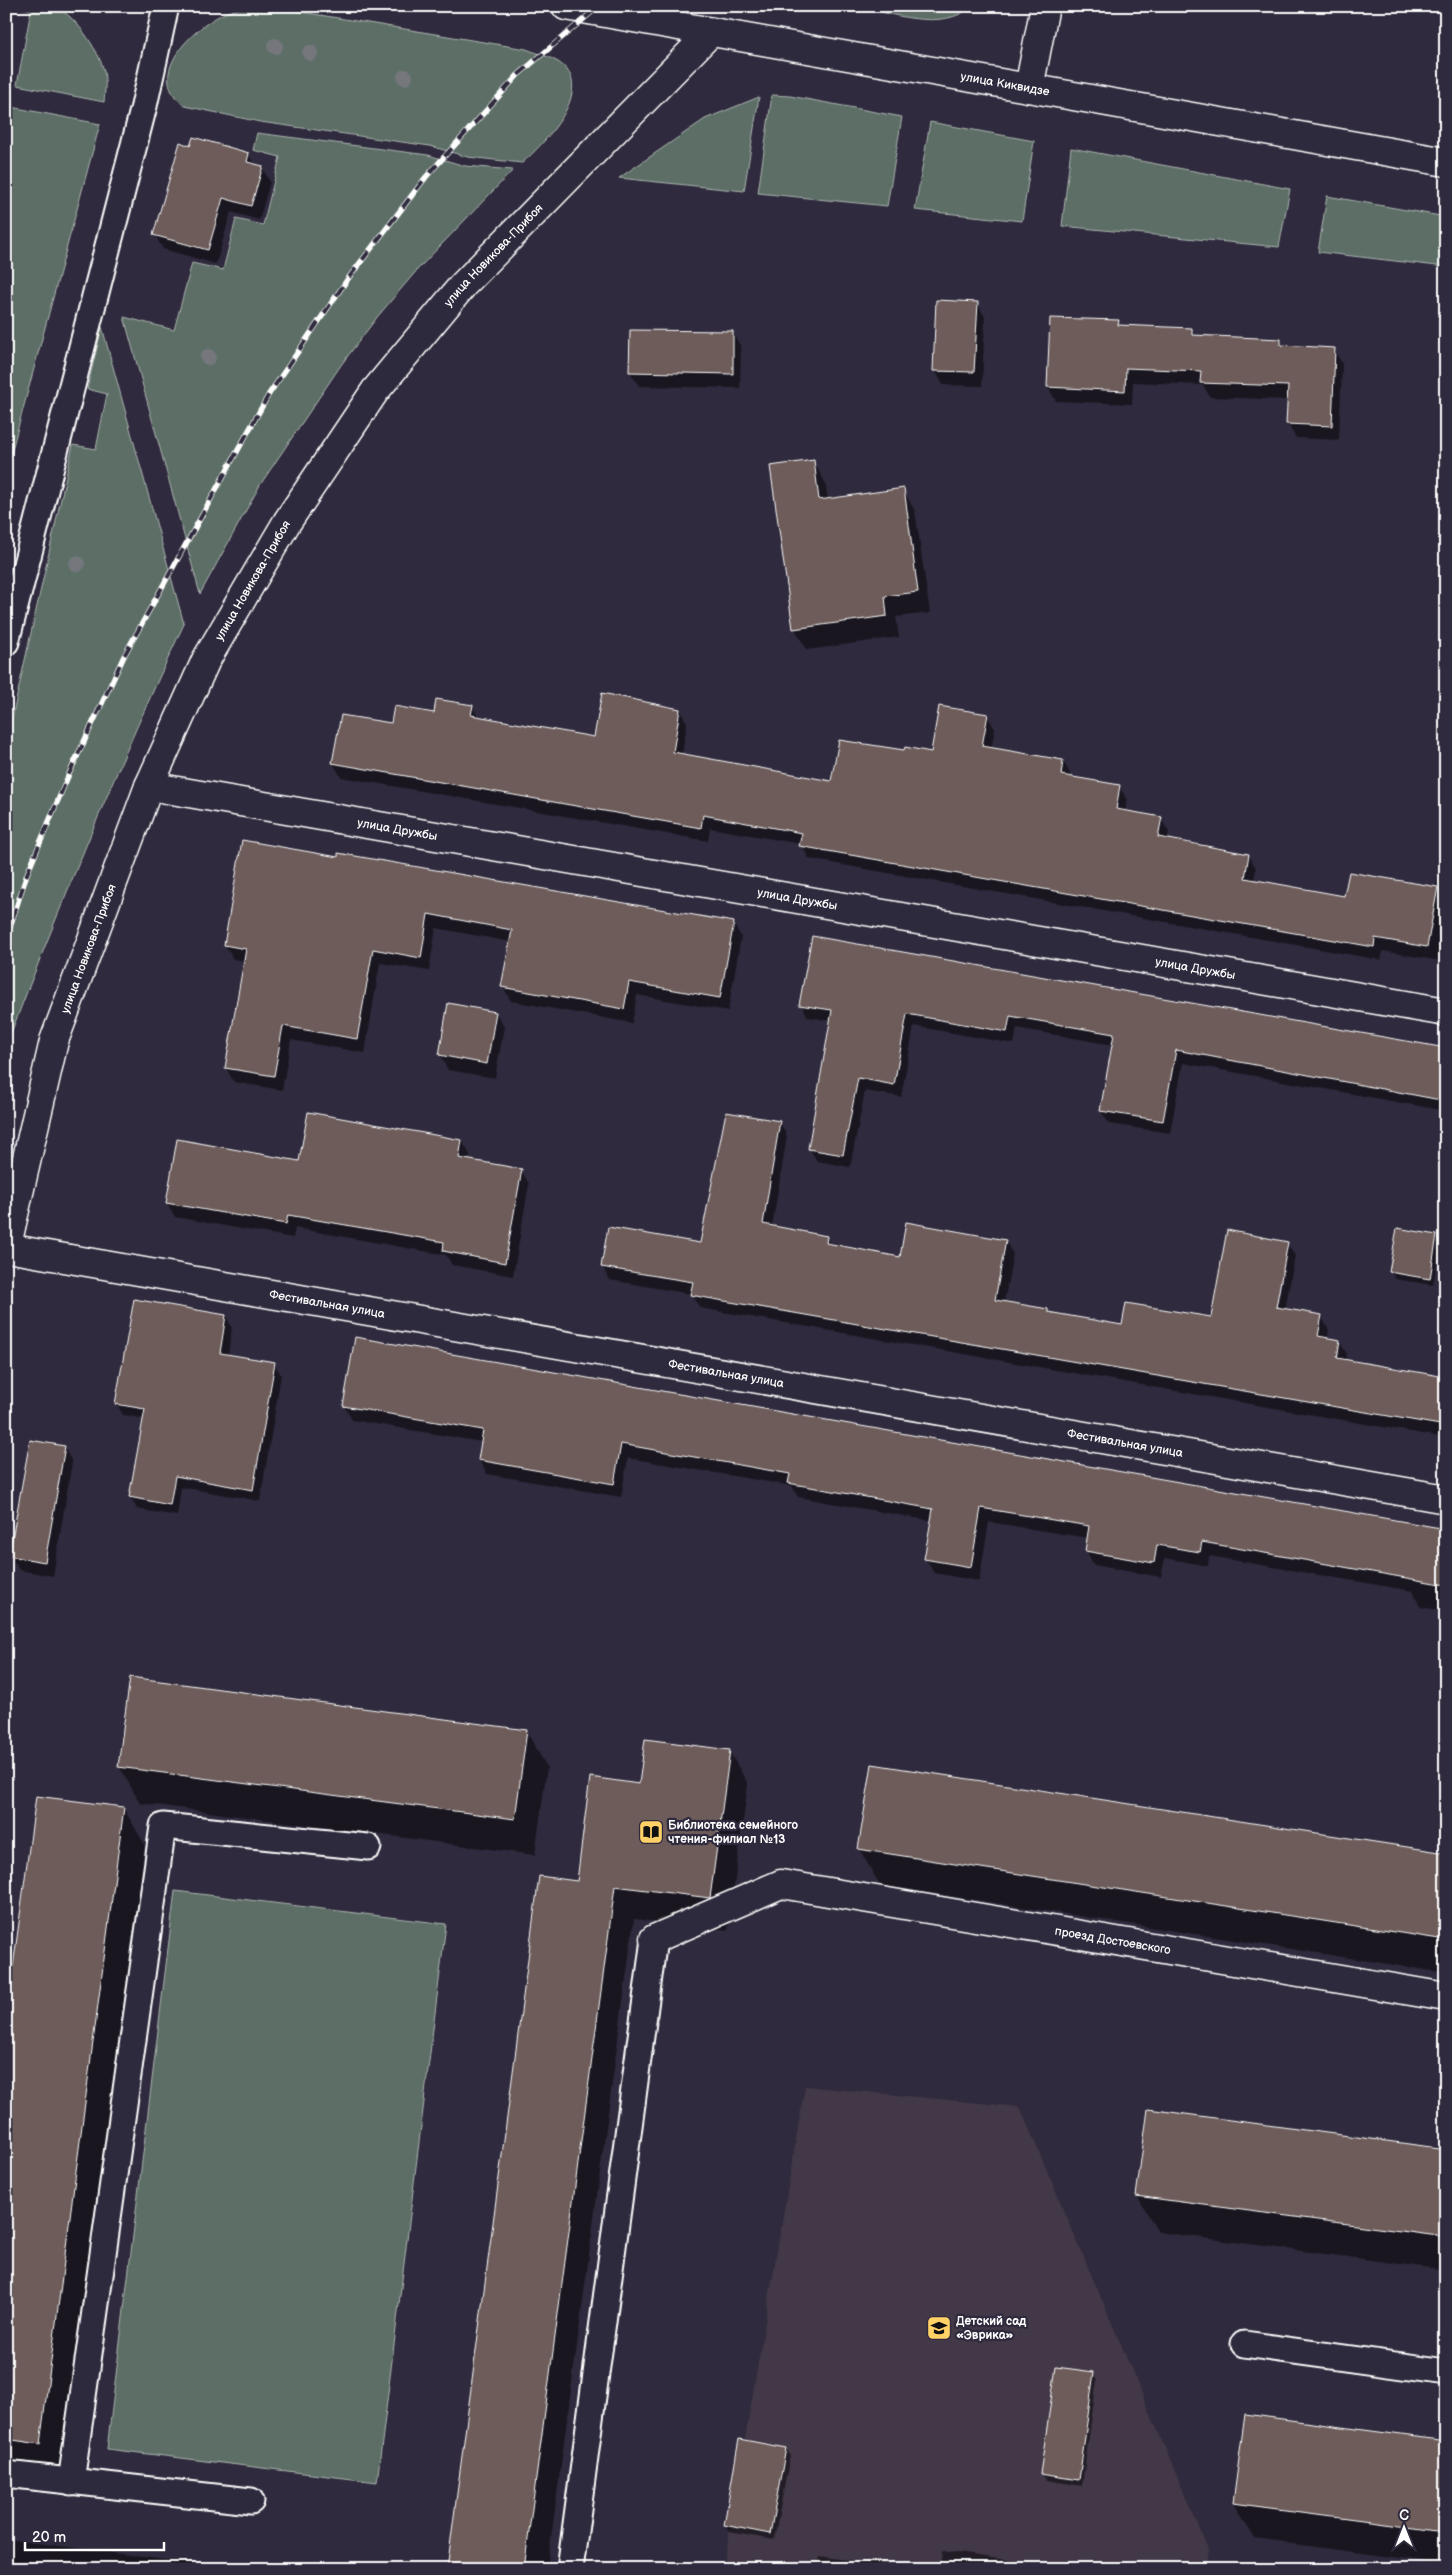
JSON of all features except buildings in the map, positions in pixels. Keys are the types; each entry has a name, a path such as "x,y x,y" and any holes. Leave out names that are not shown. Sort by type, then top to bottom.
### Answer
{"street":[{"name":"улица Киквидзе","path":"566,6 1446,162"},
{"path":"1029,88 1045,6"},
{"name":"улица Новикова-Прибоя","path":"6,1249 54,1041 149,786 206,660 287,522 375,391 463,285 711,32"},
{"name":"улица Дружбы","path":"149,786 1446,1012"},
{"name":"Фестивальная улица","path":"6,1249 1446,1499"},
{"name":"проезд Достоевского","path":"654,1939 781,1884 1446,1997"}],"lane":[{"path":"6,642 144,106 166,6"},
{"path":"71,2482 163,1826 368,1848"},
{"path":"570,2569 654,1939"},
{"path":"1244,2344 1446,2372"},
{"path":"6,2474 251,2501"}],"shaded area":[{"name":"Детский сад «Эврика»","path":"805,2086 1020,2107 1208,2549 1206,2569 723,2569"}],"green space":[{"path":"16,6 51,6 68,15 76,23 97,53 104,71 104,102 17,85 31,10"},
{"path":"248,6 265,6 526,49 558,62 569,73 573,86 570,100 553,130 522,163 468,157 430,146 260,122 185,106 173,94 169,82 170,69 175,56 184,44 207,23 226,13"},
{"path":"856,6 972,6 960,14 932,20 916,19"},
{"path":"772,95 790,96 902,117 887,206 758,193"},
{"path":"759,97 744,191 619,178 705,119"},
{"path":"6,106 100,124 6,472"},
{"path":"930,122 1034,141 1022,221 915,210"},
{"path":"257,133 428,155 465,166 513,170 418,269 378,316 341,365 260,485 200,594 124,317 174,330 192,263 223,270 236,219 263,225 280,157 253,150"},
{"path":"1071,148 1290,189 1279,247 1062,226"},
{"path":"1327,196 1446,217 1446,267 1318,252"},
{"path":"102,327 184,624 136,728 91,833 6,1046 6,745 73,445 96,449 107,394 87,389"},
{"path":"175,1891 446,1924 377,2482 107,2449"}],"railway":[{"path":"6,939 27,874 69,774 124,656 269,394 347,280 426,177 518,75 599,6"}],"place":[{"name":"Библиотека семейного чтения-филиал №13","path":"651,1832"},
{"name":"Детский сад «Эврика»","path":"939,2328"}]}
